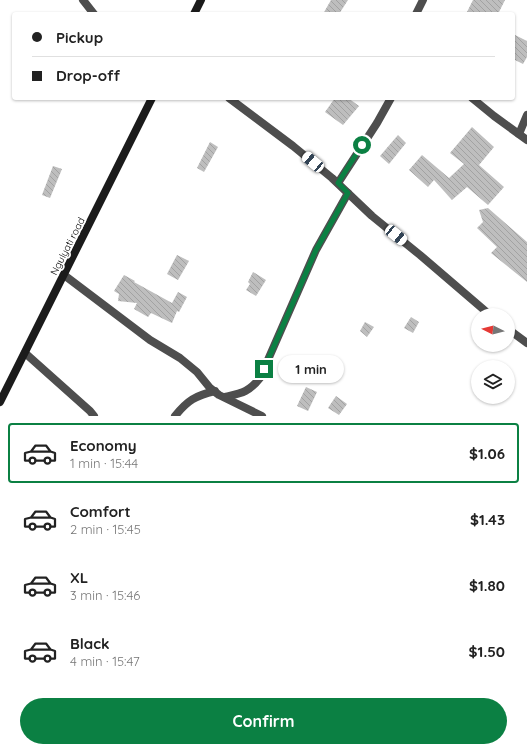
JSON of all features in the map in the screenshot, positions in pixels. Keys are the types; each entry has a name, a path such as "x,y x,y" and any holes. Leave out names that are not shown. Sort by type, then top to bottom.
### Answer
{"main road":[{"path":"195,12 201,0"},
{"name":"Ngulyati road","path":"0,402 151,100"}],"street":[{"path":"83,0 92,12"},
{"path":"417,12 423,0"},
{"path":"232,100 293,146 338,183 372,216 426,259 482,308"},
{"path":"338,183 377,123 390,100"},
{"path":"474,100 527,140"},
{"path":"519,134 527,115"},
{"path":"225,397 240,394 253,387 260,378 316,250 348,193"},
{"path":"64,275 150,340 180,358 197,372 210,388 262,416"},
{"path":"515,335 527,343"},
{"path":"25,353 94,416"},
{"path":"175,416 188,402 199,395 215,391"}],"building":[{"path":"331,0 348,0 340,12 324,12"},
{"path":"473,0 505,0 499,12 467,12"},
{"path":"515,35 527,41 527,57 523,64 515,60"},
{"path":"334,100 351,100 359,106 343,125 325,112"},
{"path":"472,127 494,147 479,165 504,187 488,205 467,187 452,200 434,180 428,187 409,170 422,155 449,178 464,164 450,153"},
{"path":"398,135 406,143 389,164 380,156"},
{"path":"210,142 218,147 204,172 197,168"},
{"path":"53,166 62,169 50,198 42,195"},
{"path":"488,208 527,242 527,282 491,253 497,247 477,228 483,222 479,210"},
{"path":"177,255 189,261 178,280 167,274"},
{"path":"253,272 266,280 256,296 246,290 250,284 248,282"},
{"path":"124,275 172,303 178,292 187,297 179,312 177,311 172,323 151,313 148,317 134,309 137,303 118,301 119,294 114,291"},
{"path":"411,317 419,322 413,333 404,328"},
{"path":"365,322 374,327 367,337 360,331"},
{"path":"306,387 317,392 308,411 297,406"},
{"path":"336,396 347,404 339,415 328,408"}],"route":[{"path":"264,369 278,340 316,250 348,193 338,183 362,145"}]}
